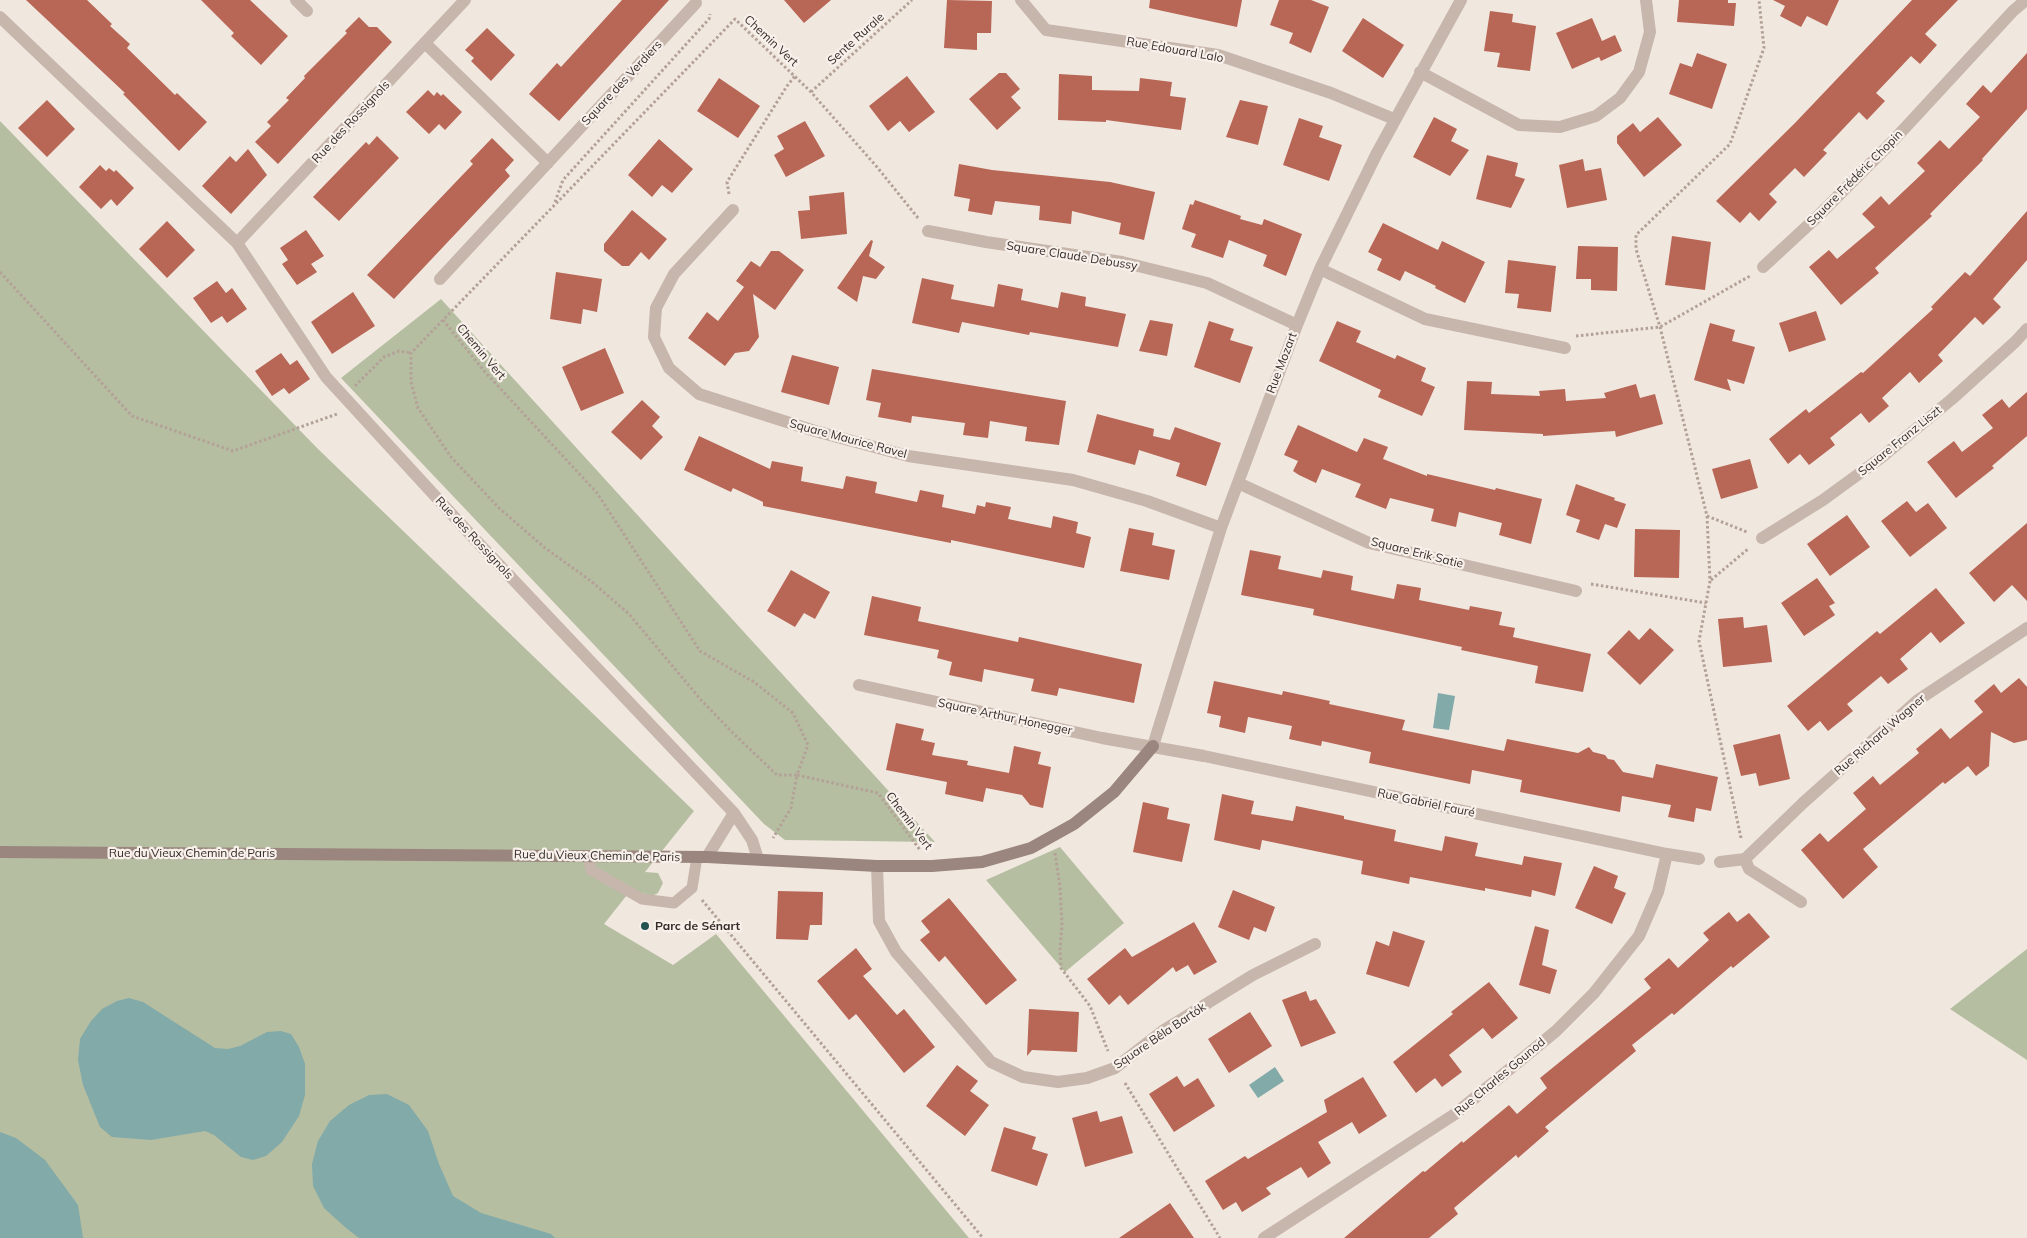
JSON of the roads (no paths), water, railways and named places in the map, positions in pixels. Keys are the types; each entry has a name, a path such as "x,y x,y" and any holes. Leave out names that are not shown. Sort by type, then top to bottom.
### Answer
{"street":[{"path":"296,0 307,11"},
{"name":"Rue des Rossignols","path":"237,243 465,0"},
{"name":"Rue Edouard Lalo","path":"1021,0 1046,30 1218,55 1331,93 1394,119"},
{"name":"Rue Mozart","path":"1153,746 1221,528 1320,269 1394,119 1461,0"},
{"path":"1420,72 1520,125 1560,127 1596,116 1620,98 1639,72 1650,32 1646,0"},
{"name":"Square Frédéric Chopin","path":"1763,267 1892,143 2013,11 2026,0"},
{"name":"Square des Verdiers","path":"440,279 696,3"},
{"name":"Rue des Rossignols","path":"0,17 237,243 326,377 469,533 734,813 752,840 758,860"},
{"path":"425,43 548,163"},
{"name":"Square Maurice Ravel","path":"733,210 674,274 656,308 654,337 669,368 699,394 815,431 908,456 1073,480 1147,501 1221,528"},
{"name":"Square Claude Debussy","path":"928,230 986,242 1122,262 1207,283 1297,325"},
{"path":"1320,269 1425,319 1565,348"},
{"name":"Square Franz Liszt","path":"1762,538 1823,500 1882,457 1952,399 2027,329"},
{"name":"Square Erik Satie","path":"1238,483 1369,542 1576,590"},
{"name":"Rue Richard Wagner","path":"1745,859 1803,803 1918,700 2027,628"},
{"name":"Square Arthur Honegger","path":"859,685 1102,738 1153,746"},
{"name":"Rue du Vieux Chemin de Paris","path":"0,852 702,857 877,866 932,866 982,862 1031,848 1074,824 1114,792 1153,746"},
{"name":"Rue Gabriel Fauré","path":"1153,746 1667,854 1699,859"},
{"path":"702,857 734,813"},
{"name":"Rue Charles Gounod","path":"1264,1238 1455,1114 1556,1031 1594,993 1640,936 1658,892 1667,854"},
{"path":"1720,862 1745,859 1749,869 1802,902"},
{"name":"Square Bêla Bartók","path":"877,866 879,921 896,952 991,1062 1023,1077 1058,1082 1087,1078 1115,1068 1180,1020 1253,975 1315,944"}],"lane":[{"path":"588,856 591,870 642,899 674,902 692,888 702,857"}],"water":[{"path":"1438,693 1455,696 1449,730 1433,728"},
{"path":"129,998 143,1002 215,1048 228,1049 240,1046 267,1032 281,1031 291,1034 299,1047 305,1064 305,1095 299,1116 282,1142 266,1156 253,1160 241,1157 214,1135 205,1131 151,1140 112,1137 100,1127 83,1085 78,1060 80,1039 91,1021 102,1009 117,1001"},
{"path":"1275,1067 1284,1081 1258,1098 1249,1085"},
{"path":"387,1094 409,1105 428,1131 439,1164 453,1196 481,1213 551,1234 555,1238 359,1238 345,1227 324,1208 313,1186 312,1164 318,1141 330,1121 349,1105 369,1095"},
{"path":"0,1132 16,1138 45,1160 78,1205 83,1238 0,1238"}],"place":[{"name":"Parc de Sénart","path":"645,926"}]}
